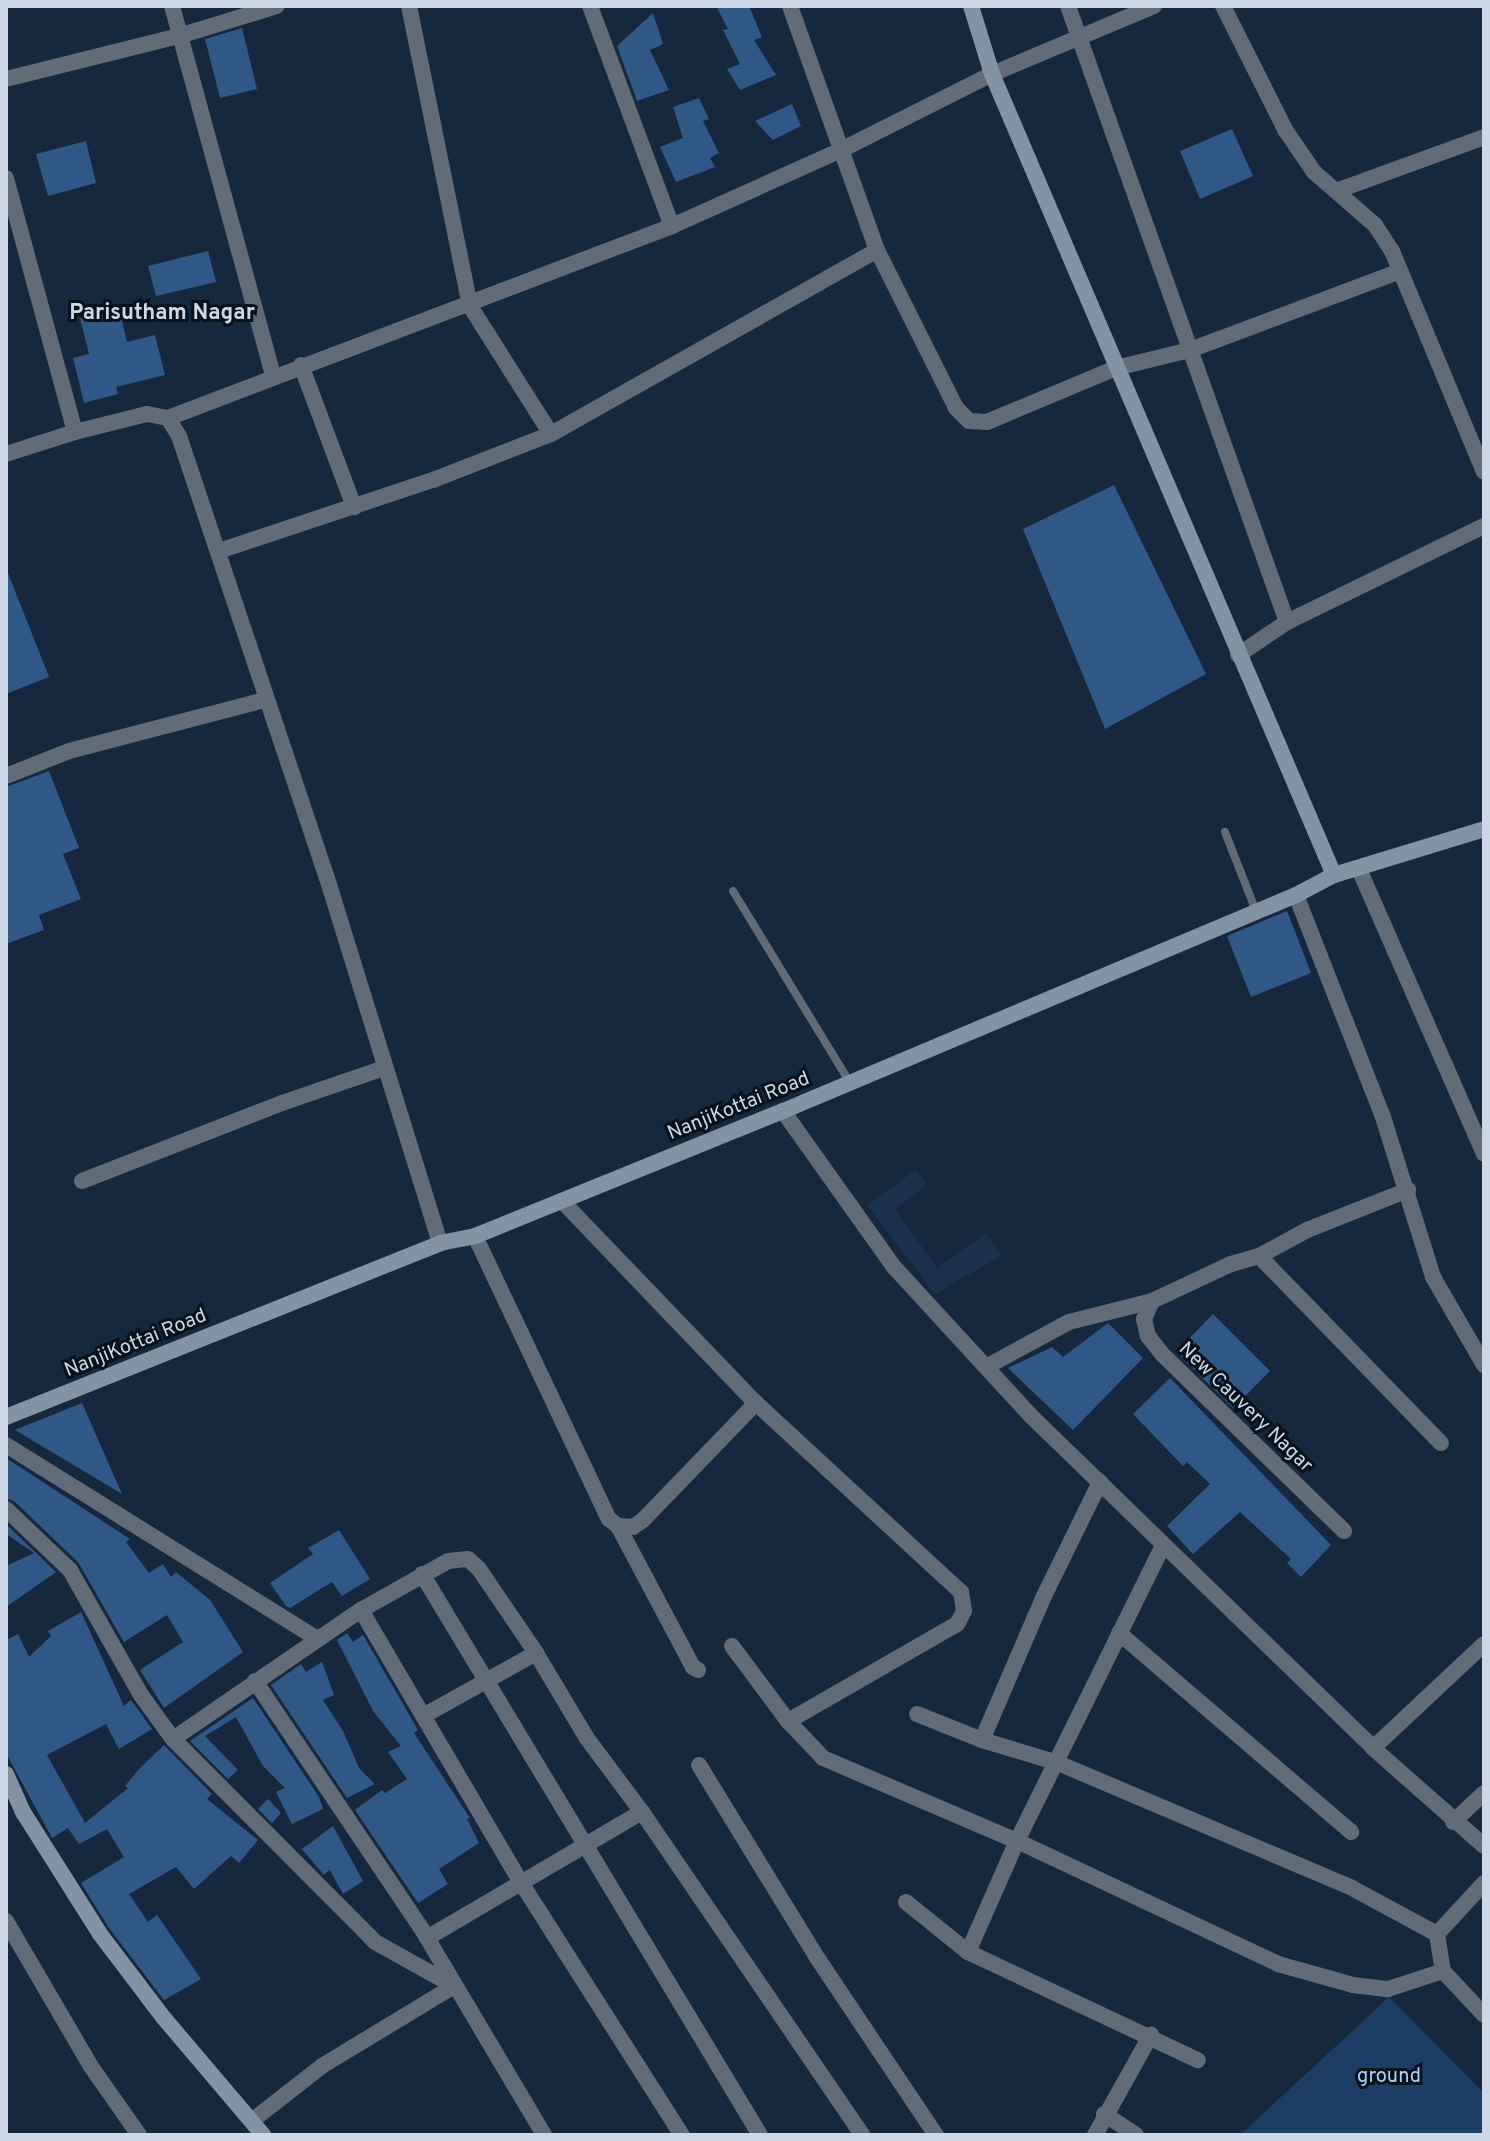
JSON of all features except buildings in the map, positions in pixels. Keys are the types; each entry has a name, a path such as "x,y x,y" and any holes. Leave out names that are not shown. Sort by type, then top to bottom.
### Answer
{"main road":[{"path":"971,6 992,74 1334,875"},
{"name":"NanjiKottai Road","path":"6,1417 440,1243 475,1236 783,1111 1296,895 1334,875 1484,829"},
{"path":"6,1774 23,1812 100,1934 163,2017 263,2135"}],"street":[{"path":"172,6 273,376"},
{"path":"6,79 179,36 277,6"},
{"path":"409,6 470,306 551,434"},
{"path":"590,6 672,226"},
{"path":"790,6 839,151 877,250 956,408 969,421 987,422 1116,368 1190,350 1400,271"},
{"path":"1068,6 1287,622"},
{"path":"6,454 147,414 168,418 301,365 470,306 672,226 839,151 992,74 1154,6"},
{"path":"1223,6 1286,131 1314,172 1375,225 1400,271 1484,472"},
{"path":"1336,191 1484,137"},
{"path":"6,178 75,432"},
{"path":"219,551 354,507 551,434 877,250"},
{"path":"301,365 354,507"},
{"path":"168,418 179,436 219,551 265,700 327,878 440,1243"},
{"path":"1238,655 1287,622 1484,526"},
{"path":"6,776 69,751 265,700"},
{"path":"1359,869 1484,1154"},
{"path":"1296,895 1382,1114 1433,1277 1484,1365"},
{"path":"82,1181 282,1103 384,1068"},
{"path":"783,1111 894,1267 986,1367 1163,1545 1373,1748 1453,1822 1484,1846"},
{"path":"986,1367 1069,1322 1152,1301 1231,1264 1259,1256 1307,1230 1408,1190"},
{"path":"562,1201 756,1403 961,1592 964,1611 957,1624 788,1721"},
{"path":"475,1236 609,1519 618,1526 693,1667 698,1670"},
{"path":"1259,1256 1441,1443"},
{"name":"New Cauvery Nagar","path":"1152,1301 1144,1319 1148,1336 1162,1354 1344,1531"},
{"path":"618,1526 633,1527 643,1520 756,1403"},
{"path":"6,1445 318,1639"},
{"path":"982,1740 1044,1596 1100,1482"},
{"path":"6,1509 70,1570 141,1695 173,1739 375,1942 454,1986"},
{"path":"968,1952 1017,1841 1163,1545"},
{"path":"173,1739 361,1610 448,1561 468,1559 479,1569 536,1653 586,1737 642,1812 862,2135"},
{"path":"422,1574 760,2135"},
{"path":"361,1610 520,1881 682,2135"},
{"path":"1119,1633 1351,1832"},
{"path":"1373,1748 1484,1644"},
{"path":"732,1646 788,1721 823,1758 1017,1841 1278,1964 1353,1985 1388,1989 1443,1971"},
{"path":"423,1716 536,1653"},
{"path":"255,1681 427,1938 544,2135"},
{"path":"917,1714 982,1740 1058,1763 1352,1888 1437,1934"},
{"path":"699,1765 818,1959 936,2135"},
{"path":"1453,1822 1484,1793"},
{"path":"427,1938 642,1812"},
{"path":"1437,1934 1484,1883"},
{"path":"906,1902 968,1952 1151,2035 1198,2060"},
{"path":"6,1921 90,2065 139,2135"},
{"path":"1437,1934 1443,1971 1484,2015"},
{"path":"253,2120 322,2066 454,1986"},
{"path":"1095,2135 1104,2114 1151,2035"},
{"path":"1104,2114 1136,2135"}],"lane":[{"path":"1225,832 1256,911"},
{"path":"733,891 850,1083"}],"shaded area":[{"path":"916,1170 927,1185 895,1209 937,1268 986,1233 1002,1255 935,1294 867,1205"}],"green space":[{"name":"ground","path":"1389,1997 1484,2093 1484,2135 1240,2135"}],"district":[{"name":"Parisutham Nagar","path":"162,314"}]}
